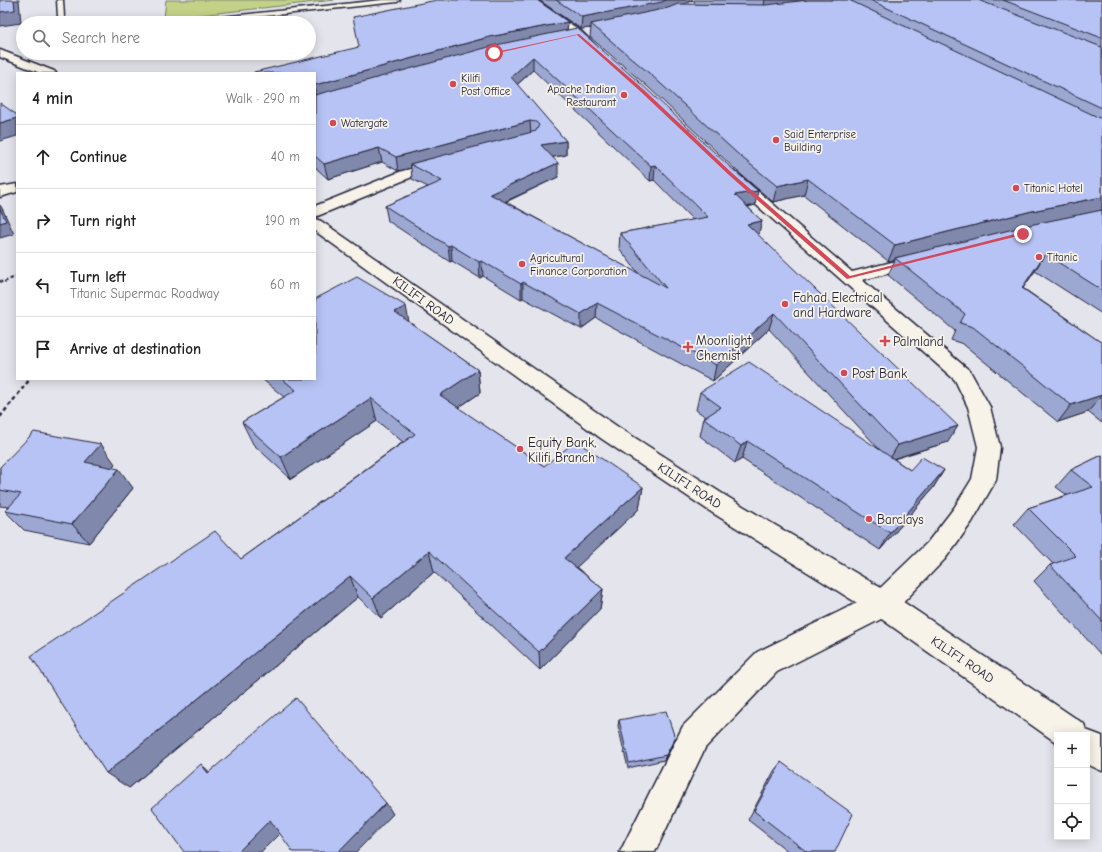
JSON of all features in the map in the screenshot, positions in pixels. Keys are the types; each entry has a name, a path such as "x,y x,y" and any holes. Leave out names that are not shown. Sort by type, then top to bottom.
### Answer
{"street":[{"path":"530,0 577,34 608,61"},
{"path":"0,53 16,59"},
{"path":"18,60 48,72"},
{"path":"316,212 407,174 458,160"},
{"path":"637,852 694,737 767,662 883,604 936,551 963,514 984,480 989,447 979,407 963,376 720,165"},
{"path":"0,192 16,188"},
{"name":"KILIFI ROAD","path":"316,225 610,433 717,503 883,604 1069,732"},
{"path":"849,278 932,257"},
{"path":"1090,747 1102,755"}],"lane":[{"path":"60,0 61,16"},
{"path":"248,16 397,0"}],"path":[{"path":"0,280 1,284 16,276"},
{"path":"0,417 29,380"}],"green space":[{"path":"166,0 334,0 191,16 164,16"}],"building":[{"path":"0,0 14,0 15,10 0,12"},
{"path":"437,0 537,0 568,22 489,37 316,85 316,72 254,72 304,60 316,60 316,57 359,47 353,17"},
{"path":"556,0 666,0 582,17"},
{"path":"808,0 849,0 1102,119 1102,197 1032,211 895,245 808,179 777,186 740,156 649,73 591,24 668,8 678,4 766,5"},
{"path":"870,0 978,0 1102,47 1102,108"},
{"path":"1003,0 1102,0 1102,38"},
{"path":"577,28 639,82 758,191 735,195 762,221 747,224 958,426 898,445 774,313 716,365 597,303 581,314 523,282 521,284 482,261 479,262 451,245 448,246 385,206 442,181 410,164 536,131 539,125 536,122 530,121 396,157 379,148 324,164 316,157 316,95 496,45","holes":["533,57 651,166 655,165 708,217 620,233 666,288 490,194 558,163 541,145 566,141 511,77"]},
{"path":"0,103 16,114 16,118 0,123"},
{"path":"0,209 6,221 0,223"},
{"path":"1102,210 1102,290 1045,254 1022,288 1102,343 1102,395 1071,405 973,327 960,323 965,314 895,258 1034,224"},
{"path":"357,277 406,306 395,312 478,370 440,395 544,466 576,441 643,487 564,558 603,589 539,652 429,551 373,598 350,576 106,773 31,656 215,531 241,559 415,434 371,398 281,457 242,422 296,390 283,380 316,380 316,298"},
{"path":"749,362 910,470 922,457 944,470 890,533 747,441 741,446 704,418 721,407 700,392"},
{"path":"34,432 101,444 85,462 119,469 72,524 5,511 21,494 0,490 0,467"},
{"path":"1102,455 1102,621 1050,565 1076,556 1028,508 1093,487 1071,470"},
{"path":"296,698 386,803 338,852 293,852 270,820 238,852 184,852 152,808 201,764 208,773"},
{"path":"666,711 675,738 666,755 629,763 619,720"},
{"path":"781,762 853,814 835,852 807,852 754,811"}],"place":[{"name":"Kilifi Post Office","path":"453,84"},
{"name":"Apache Indian Restaurant","path":"624,95"},
{"name":"Watergate","path":"333,123"},
{"name":"Said Enterprise Building","path":"776,140"},
{"name":"Titanic Hotel","path":"1016,188"},
{"name":"Titanic","path":"1039,257"},
{"name":"Agricultural Finance Corporation","path":"522,264"},
{"name":"Fahad Electrical and Hardware","path":"785,304"},
{"name":"Palmland","path":"885,341"},
{"name":"Moonlight Chemist","path":"688,347"},
{"name":"Post Bank","path":"844,373"},
{"name":"Equity Bank, Kilifi Branch","path":"520,449"},
{"name":"Barclays","path":"869,519"}],"route":[{"path":"494,53 578,34 642,91 731,175 849,278 1023,234"}]}
